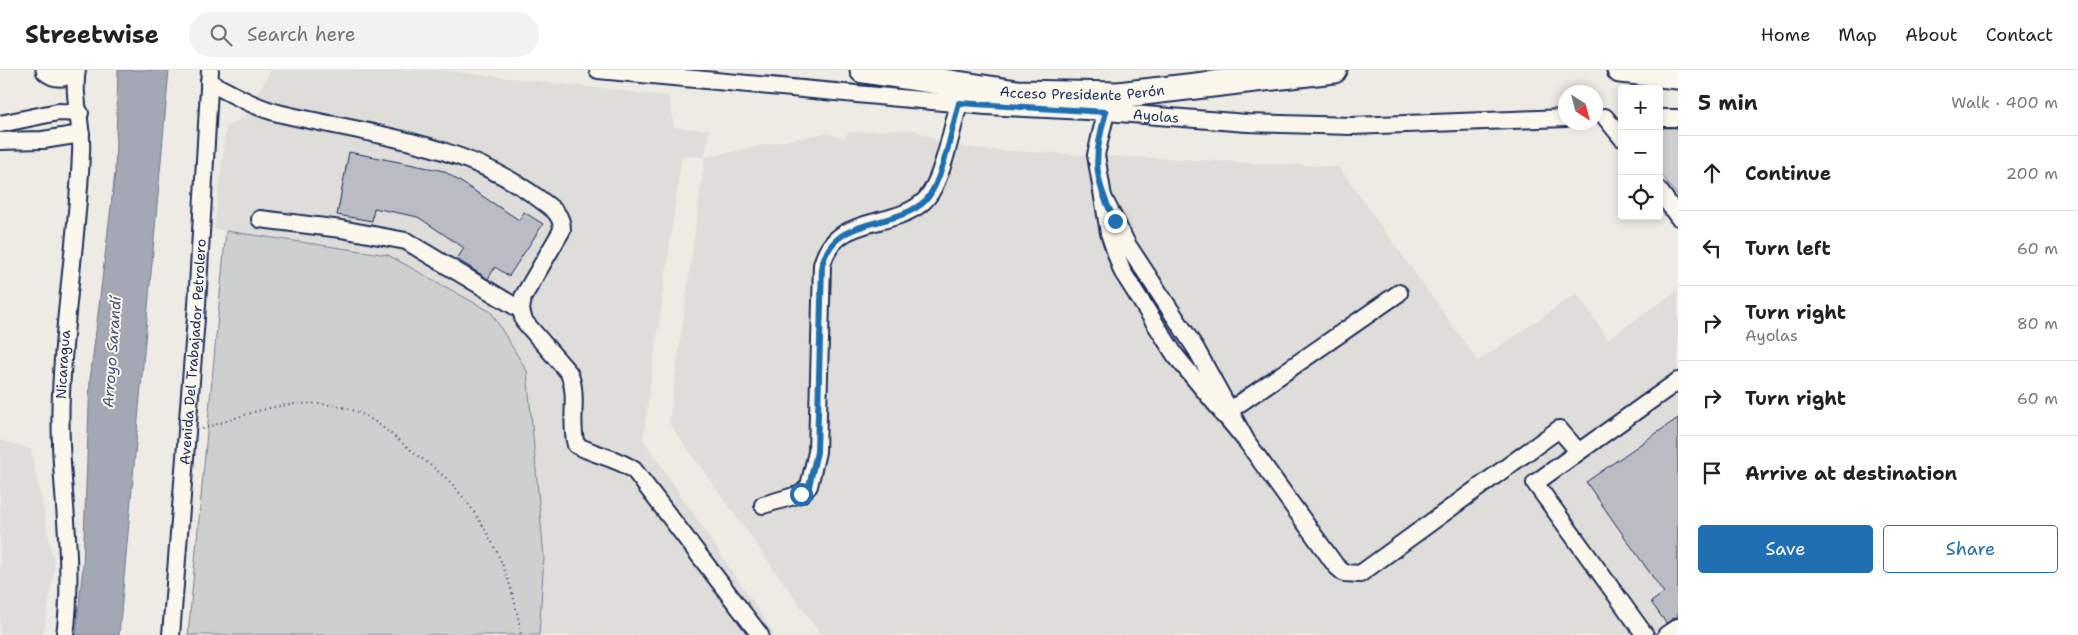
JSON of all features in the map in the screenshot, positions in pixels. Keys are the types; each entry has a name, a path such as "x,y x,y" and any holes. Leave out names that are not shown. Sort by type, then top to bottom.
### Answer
{"highway":[{"name":"Acceso Presidente Perón","path":"863,70 1017,94 1112,104 1334,70"},
{"path":"1620,70 1678,76"}],"street":[{"name":"Ayolas","path":"598,70 732,84 959,103 1112,104 1248,122 1352,126 1558,118"},
{"name":"Nicaragua","path":"64,71 68,81 77,93 81,134 80,178 61,393 60,442 69,555 69,588 65,635"},
{"path":"209,76 258,106 280,114 314,120 453,153 484,166 525,188 555,211 562,219 562,230 523,297 521,310 524,321 569,373 573,382 573,435 576,444 588,451 622,462 634,470 760,635"},
{"name":"Avenida Del Trabajador Petrolero","path":"171,635 198,295 209,76"},
{"path":"763,505 801,494 809,486 817,452 822,265 825,255 832,242 844,233 915,208 926,200 936,184 959,103"},
{"path":"1112,104 1096,156 1102,197 1127,244 1196,349 1227,413 1336,566 1344,573 1360,574 1560,428 1578,451"},
{"path":"0,124 58,112 80,113"},
{"path":"1603,117 1618,118"},
{"path":"1663,118 1678,118"},
{"path":"1603,120 1618,134"},
{"path":"0,141 43,140 81,134"},
{"path":"1663,196 1678,217"},
{"path":"260,219 341,229 406,241 521,310"},
{"path":"1227,413 1399,293"},
{"path":"1645,635 1535,483 1678,381"},
{"path":"1666,635 1678,627"}],"path":[{"path":"187,431 202,429 267,407 293,403 343,407 379,424 452,484 481,522 497,548 515,598 521,635"}],"shaded area":[{"path":"271,70 438,70 669,96 674,127 709,130 705,157 682,156 643,439 775,635 539,635 544,557 388,255 214,229 226,127 244,117"},
{"path":"1663,128 1678,128 1678,197 1663,176"},
{"path":"911,129 949,145 988,150 1339,167 1478,361 1577,293 1608,339 1678,290 1678,635 821,635 669,423 705,157 825,133 846,138 848,132"},
{"path":"226,231 388,255 491,312 527,371 544,557 539,635 188,635"},
{"path":"0,440 31,449 55,567 43,635 0,635"}],"water":[{"name":"Arroyo Sarandí","path":"118,70 169,70 119,635 76,635 83,565 90,380 115,173"}],"building":[{"path":"349,152 444,171 519,220 524,212 543,224 509,276 495,267 488,279 457,259 464,248 418,217 374,208 372,221 337,215"},
{"path":"1678,418 1678,616 1666,623 1651,602 1664,593 1586,482"}],"route":[{"path":"801,494 809,486 817,452 822,265 825,255 832,242 844,233 915,208 926,200 936,184 959,103 1032,109 1106,112 1097,144 1096,156 1102,197 1115,221"}]}
